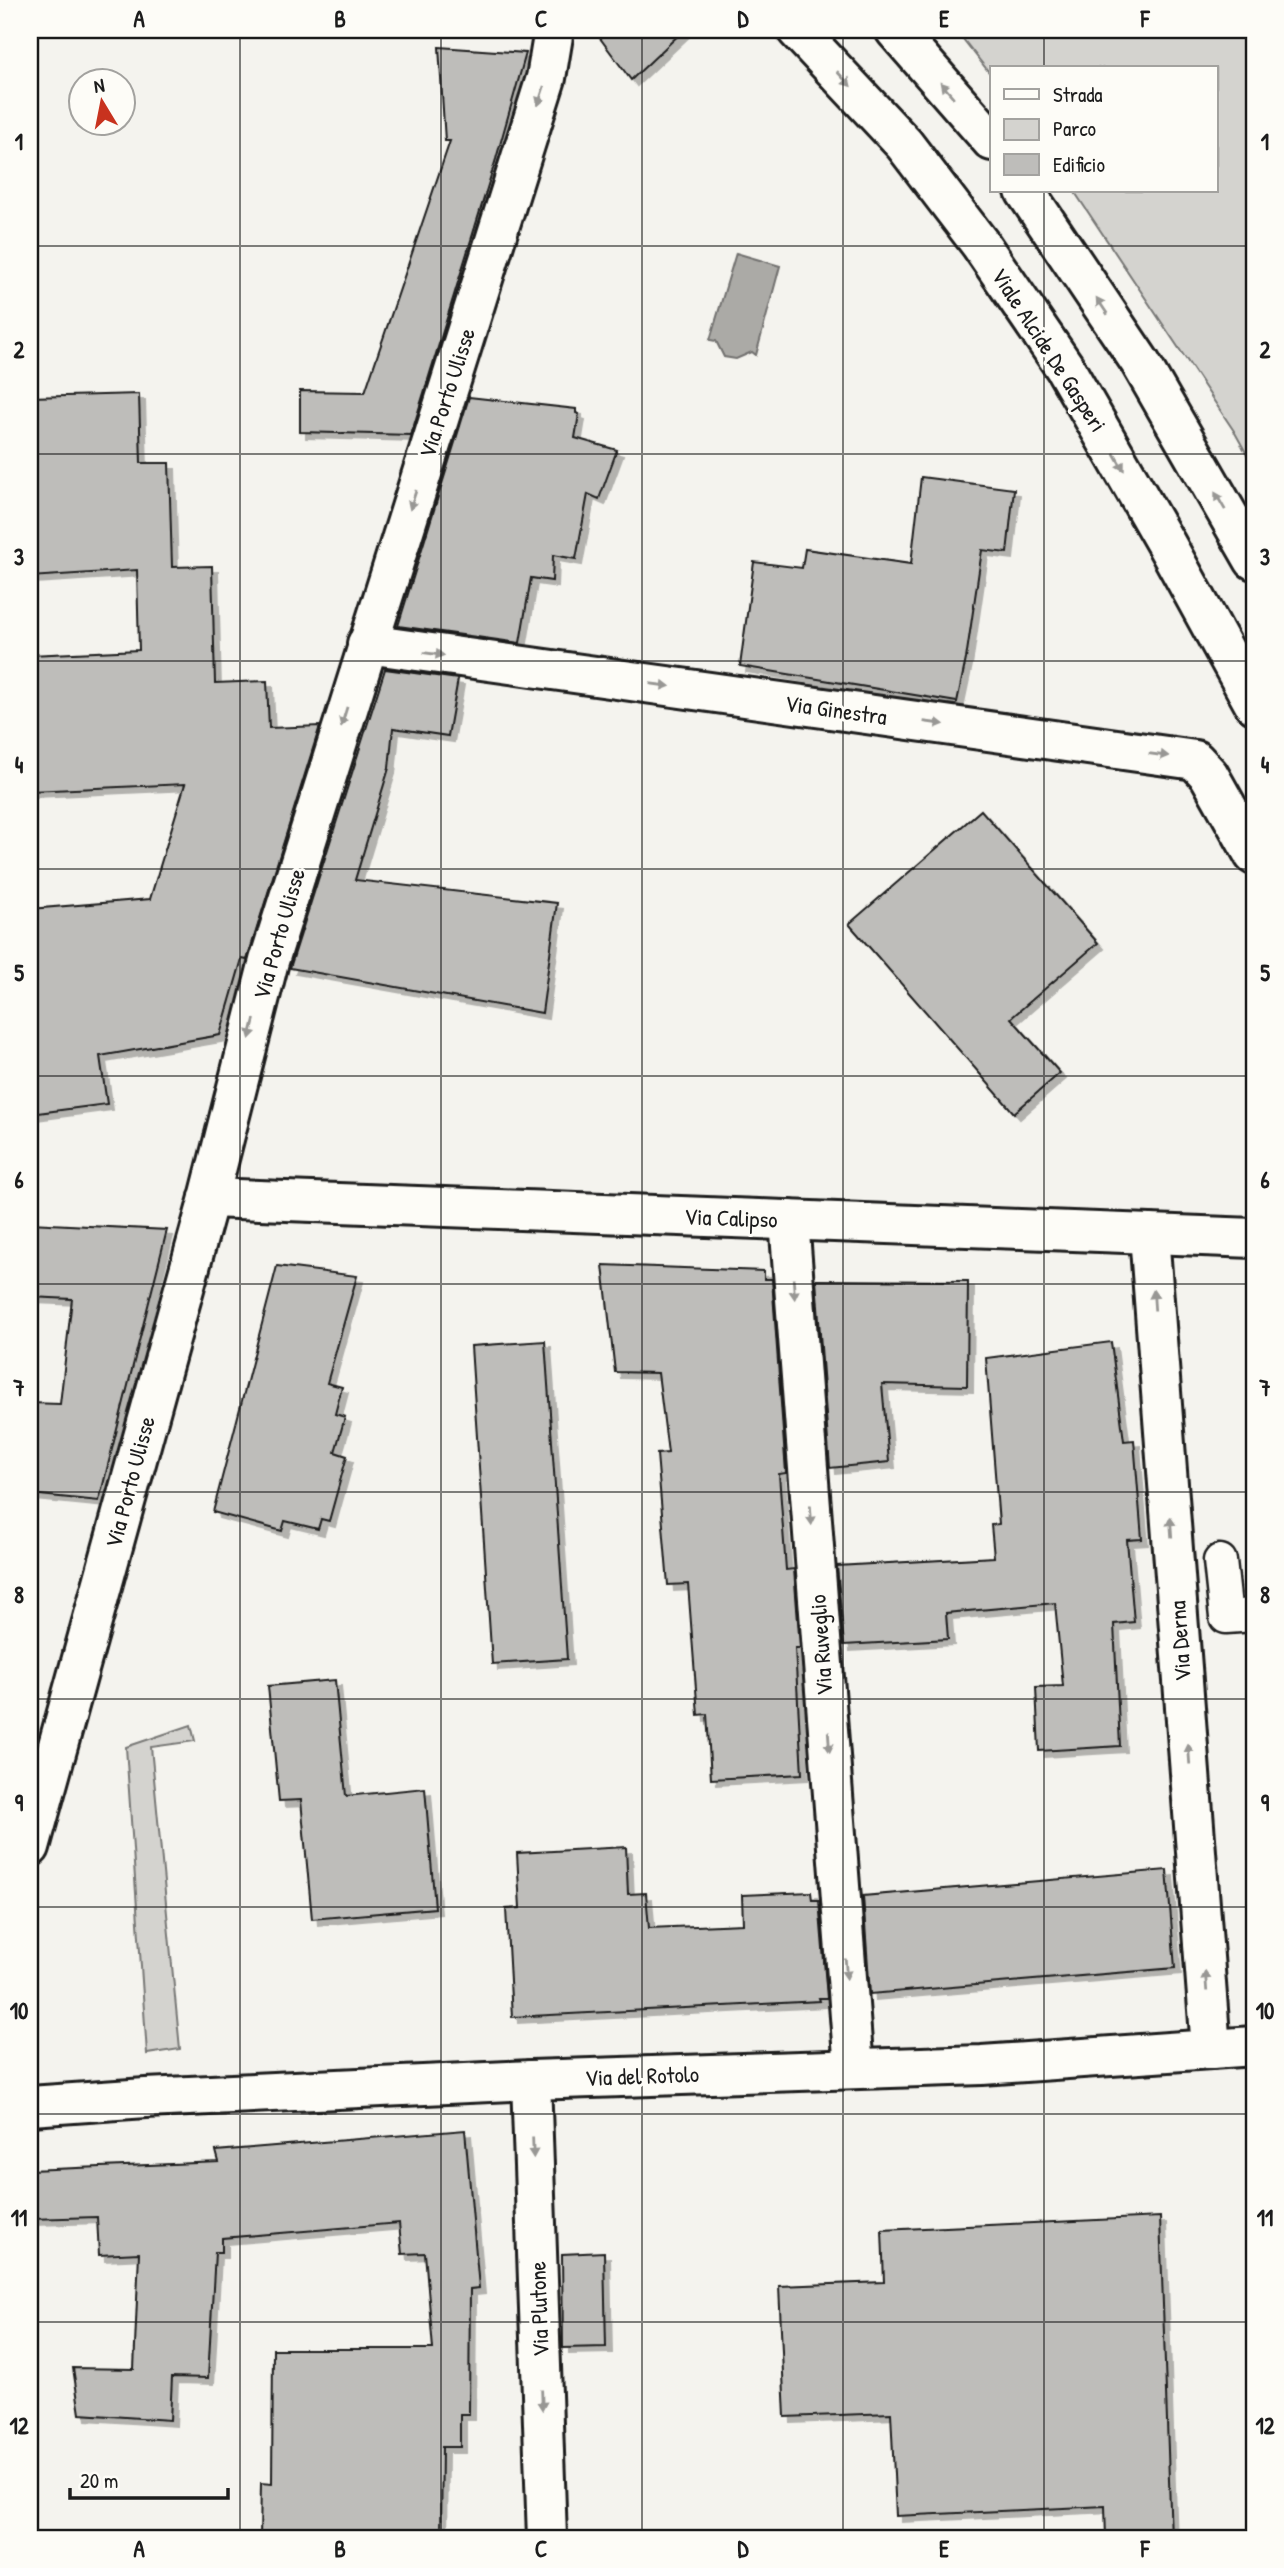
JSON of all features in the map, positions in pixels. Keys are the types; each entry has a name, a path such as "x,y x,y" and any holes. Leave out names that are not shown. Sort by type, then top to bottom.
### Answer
{"street":[{"name":"Via Porto Ulisse","path":"30,1847 208,1198 269,961 546,78 554,30"},
{"name":"Viale Alcide De Gasperi","path":"797,30 904,144 981,245 1058,357 1254,704"},
{"path":"895,30 990,139"},
{"path":"1026,192 1140,362 1254,560"},
{"name":"Via Ginestra","path":"367,644 1195,760 1209,775 1254,855"},
{"name":"Via Calipso","path":"208,1198 1254,1238"},
{"name":"Via Ruveglio","path":"789,1220 854,2069"},
{"name":"Via Derna","path":"1149,1234 1211,2049"},
{"name":"Via del Rotolo","path":"30,2106 531,2080 982,2065 1254,2046"},
{"name":"Via Plutone","path":"531,2080 547,2538"}],"lane":[{"path":"1220,1561 1226,1617 1254,1615"}],"green space":[{"path":"956,30 1254,30 1254,467 1234,431 1075,192 1218,192 1218,66 990,66 990,73"},
{"path":"191,1725 195,1741 151,1747 180,2049 147,2054 126,1747"}],"shaded area":[{"path":"736,253 780,266 756,355 752,352 736,359 724,357 716,341 710,340"}],"building":[{"path":"594,30 684,30 631,80"},
{"path":"439,47 526,53 411,435 300,432 300,391 365,392 450,141 445,141"},
{"path":"139,394 141,463 169,463 172,567 212,566 215,683 267,681 269,728 320,726 247,960 242,959 220,1035 100,1056 107,1104 30,1114 30,909 150,899 185,784 30,791 30,655 139,650 137,570 30,577 30,397"},
{"path":"469,397 576,409 579,414 575,438 617,450 599,499 588,494 576,559 553,555 552,581 531,578 520,643 398,626"},
{"path":"921,477 1014,489 1007,553 982,550 957,702 740,666 754,562 802,568 805,549 911,564"},
{"path":"385,669 458,679 448,736 393,728 389,768 355,880 557,903 542,1013 290,968"},
{"path":"981,810 1098,943 1011,1018 1060,1073 1014,1113 849,924"},
{"path":"30,1223 167,1230 99,1501 30,1494 30,1403 60,1404 72,1299 30,1297"},
{"path":"603,1265 764,1271 764,1279 772,1279 786,1473 779,1474 786,1570 794,1569 800,1648 795,1648 802,1774 711,1779 707,1714 698,1715 688,1584 668,1585 657,1454 668,1453 658,1373 615,1372"},
{"path":"277,1266 357,1276 327,1383 342,1387 335,1414 345,1417 335,1452 347,1456 329,1521 321,1519 318,1529 285,1521 282,1531 213,1512"},
{"path":"816,1280 968,1281 967,1386 882,1384 889,1462 830,1468"},
{"path":"545,1341 567,1659 492,1664 471,1346"},
{"path":"1111,1342 1124,1441 1134,1440 1142,1539 1127,1540 1134,1622 1114,1624 1120,1746 1039,1751 1036,1687 1063,1686 1055,1603 946,1613 948,1639 844,1645 837,1566 994,1557 991,1525 999,1524 986,1358"},
{"path":"335,1680 346,1796 425,1788 435,1908 312,1919 301,1800 279,1801 268,1686"},
{"path":"626,1847 628,1894 646,1893 649,1928 743,1924 742,1895 811,1892 812,1900 819,1900 827,1998 819,1998 820,2001 512,2017 506,1909 520,1908 517,1853"},
{"path":"1167,1870 1175,1968 870,1994 863,1896"},
{"path":"465,2130 479,2288 470,2289 469,2414 460,2414 460,2447 442,2447 441,2538 260,2538 261,2483 272,2484 273,2349 433,2349 425,2253 402,2254 399,2223 222,2238 222,2252 215,2252 208,2378 172,2377 170,2420 80,2414 73,2368 134,2369 139,2253 99,2255 97,2217 30,2219 30,2170 219,2162 216,2151"},
{"path":"1160,2217 1171,2538 1106,2538 1105,2506 896,2516 891,2413 785,2417 779,2286 884,2282 882,2230"},
{"path":"604,2252 606,2347 563,2348 562,2254"}]}
